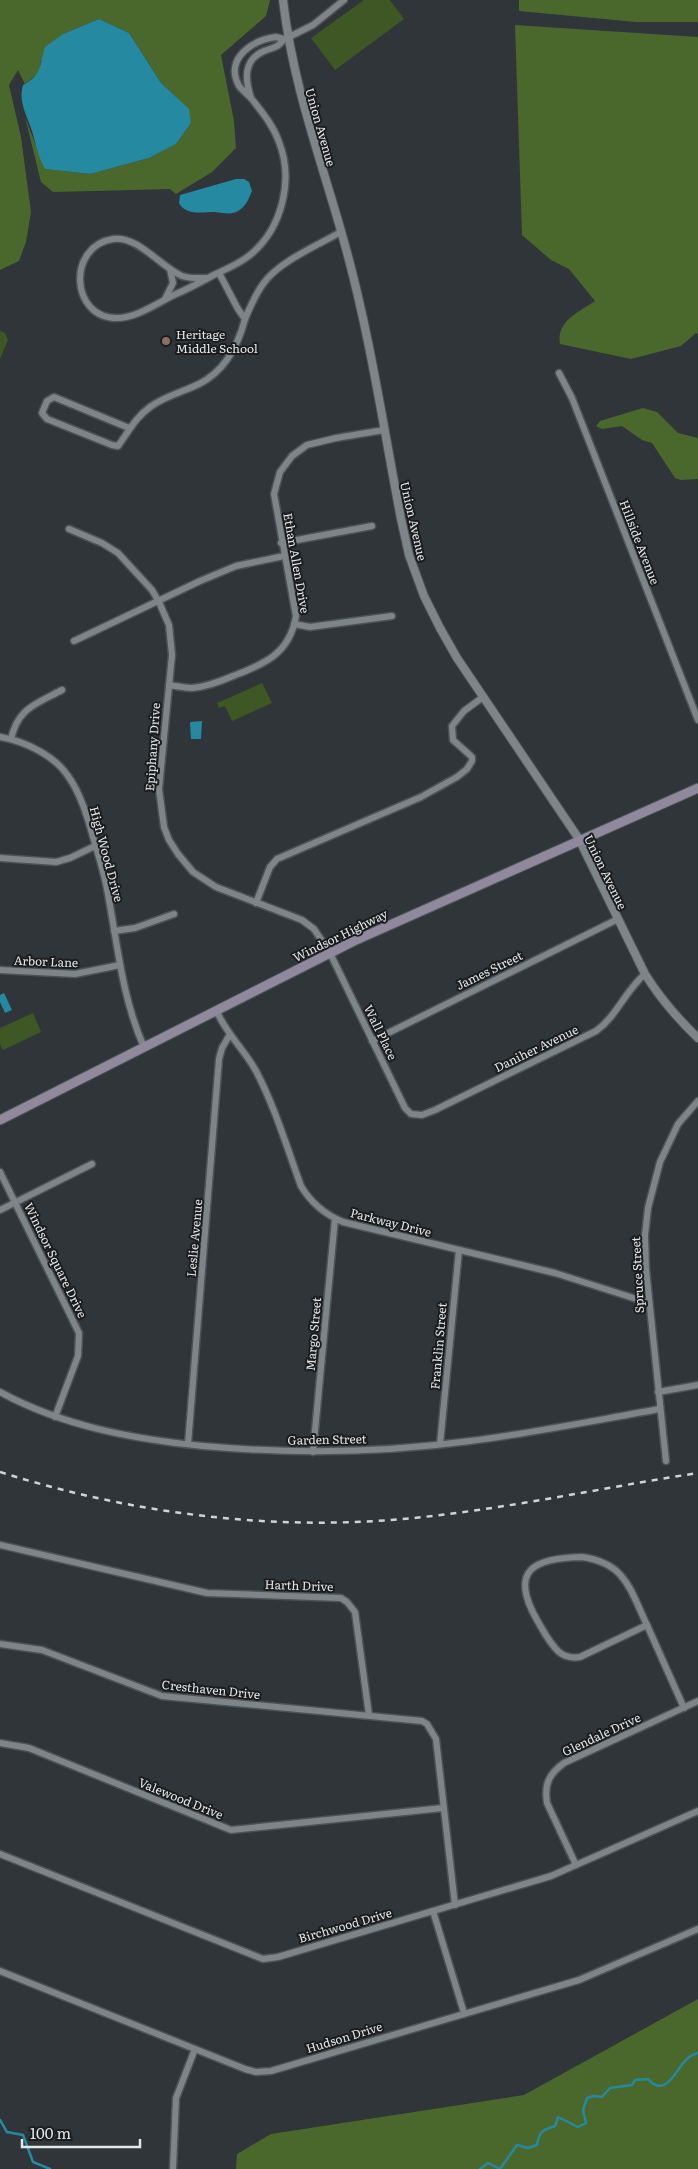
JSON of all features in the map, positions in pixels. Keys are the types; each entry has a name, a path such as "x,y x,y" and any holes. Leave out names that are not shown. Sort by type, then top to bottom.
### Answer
{"main road":[{"name":"Windsor Highway","path":"0,1120 216,1010 411,914 578,839 698,788"}],"street":[{"name":"Union Avenue","path":"283,0 286,39 294,74 354,281 405,537 421,588 440,628 483,697 578,839 616,920 654,990 698,1038"},
{"path":"250,98 246,82 248,65 259,54 278,47 286,39 313,25 344,0"},
{"path":"208,278 195,279 184,276 169,268 137,245 126,240 114,239 100,244 90,251 83,262 79,274 80,287 85,299 92,308 109,317 125,317 200,284 249,256 257,248 276,222 284,194 285,163 280,144 269,122 240,86 236,75 236,64 247,47 265,39 276,37 286,39"},
{"path":"129,428 54,397 47,401 42,413 47,419 115,446 120,443 129,428 150,406 201,383 218,371 240,339 245,320 264,282 277,270 341,232"},
{"path":"164,300 173,283 169,268"},
{"path":"219,273 245,320"},
{"name":"Hillside Avenue","path":"559,373 572,398 698,720"},
{"name":"Ethan Allen Drive","path":"168,685 191,688 209,686 268,661 282,649 294,631 296,616 274,494 284,464 307,445 384,430"},
{"path":"282,543 372,526"},
{"name":"Epiphany Drive","path":"68,529 102,543 118,553 135,570 160,602 171,635 172,655 159,789 161,812 166,833 178,854 193,872 216,887 308,924 330,953"},
{"path":"74,641 160,602 200,581 236,566 284,556"},
{"path":"294,624 310,627 392,616"},
{"path":"10,739 14,724 19,716 26,710 62,690"},
{"path":"256,903 270,867 277,859 421,797 457,777 467,769 472,761 472,757 453,740 452,726 464,711 483,697"},
{"name":"High Wood Drive","path":"0,737 34,748 57,764 67,774 75,787 106,882 120,965 133,1022 144,1047"},
{"path":"0,858 56,862 95,846"},
{"path":"114,931 135,928 174,914"},
{"name":"James Street","path":"372,1041 616,920"},
{"name":"Wall Place","path":"330,953 405,1108 416,1116"},
{"name":"Arbor Lane","path":"0,970 75,974 120,965"},
{"name":"Daniher Avenue","path":"416,1116 470,1093 596,1031 610,1019 632,986 645,974"},
{"name":"Parkway Drive","path":"216,1010 229,1036 250,1061 264,1086 301,1186 308,1199 322,1211 335,1219 388,1234 556,1273 649,1304"},
{"name":"Leslie Avenue","path":"188,1444 219,1059 222,1048 229,1036"},
{"name":"Spruce Street","path":"666,1460 649,1304 645,1235 660,1162 670,1137 678,1124 698,1101"},
{"path":"0,1210 92,1164"},
{"name":"Windsor Square Drive","path":"0,1172 79,1332 78,1356 55,1417"},
{"name":"Margo Street","path":"313,1452 335,1219"},
{"name":"Franklin Street","path":"440,1444 459,1250"},
{"path":"658,1392 698,1386"},
{"name":"Garden Street","path":"0,1392 18,1402 55,1417 109,1432 156,1441 250,1450 313,1452 478,1440 660,1408"},
{"name":"Harth Drive","path":"0,1544 207,1593 342,1598 355,1612 369,1715"},
{"path":"647,1625 580,1657 568,1657 559,1652 546,1635 534,1613 525,1590 526,1579 532,1568 539,1563 558,1558 582,1557 605,1562 617,1570 627,1582 647,1625 684,1708"},
{"name":"Cresthaven Drive","path":"0,1644 42,1650 162,1696 369,1715"},
{"name":"Glendale Drive","path":"576,1865 547,1803 545,1792 547,1780 553,1771 564,1763 698,1701"},
{"path":"369,1715 416,1719 427,1724 436,1739 455,1905"},
{"name":"Valewood Drive","path":"0,1743 29,1748 232,1830 443,1808"},
{"name":"Birchwood Drive","path":"0,1854 263,1959 278,1957 551,1876 698,1811"},
{"path":"433,1911 464,2013"},
{"name":"Hudson Drive","path":"0,1971 195,2050 256,2072 271,2071 579,1980 698,1929"},
{"path":"173,2169 176,2098 195,2050"}],"green space":[{"path":"0,0 270,0 266,16 221,55 234,121 236,148 212,172 176,194 170,189 53,192 41,182 25,117 45,169 90,174 149,158 176,144 191,123 177,98 161,83 129,33 99,19 63,34 41,61 39,73 25,84 18,70 9,85 21,137 31,212 26,242 19,261 0,270"},
{"path":"364,0 390,0 404,19 335,70 311,38"},
{"path":"519,0 698,0 698,22 636,22 519,11"},
{"path":"515,25 698,37 698,334 696,333 681,346 631,359 560,344 560,336 565,323 576,313 595,301 569,269 551,260 522,235"},
{"path":"0,331 5,333 8,340 0,359"},
{"path":"643,408 657,412 678,433 698,438 698,479 681,480 675,478 652,443 642,440 622,426 602,429 596,426 600,421"},
{"path":"262,683 272,703 232,721 225,706 219,708 217,703"},
{"path":"33,1013 41,1032 3,1050 0,1044 0,1028"},
{"path":"698,1999 698,2169 236,2169 237,2154 271,2134 524,2095"}],"water":[{"path":"99,19 129,33 161,83 189,109 191,123 176,144 149,158 90,174 45,169 24,108 22,97 23,85 37,74 45,47 63,34"},
{"path":"236,179 244,179 249,182 252,191 245,205 235,213 190,212 179,203 180,195"},
{"path":"202,721 201,739 191,739 190,722"},
{"path":"4,993 12,1010 5,1013 0,1002 0,995"}],"waterway":[{"path":"480,2169 488,2163 500,2169 517,2145 528,2148 537,2145 540,2134 544,2130 555,2126 558,2117 578,2127 586,2123 583,2110 587,2098 594,2096 602,2097 610,2088 632,2085 635,2080 648,2079 660,2086 666,2084 687,2059 698,2053"},
{"path":"0,2120 7,2132 23,2135 33,2162 50,2169"}],"railway":[{"path":"0,1472 49,1486 149,1508 250,1520 301,1522 352,1522 440,1515 698,1473"}],"place":[{"name":"Heritage Middle School","path":"166,341"}]}
